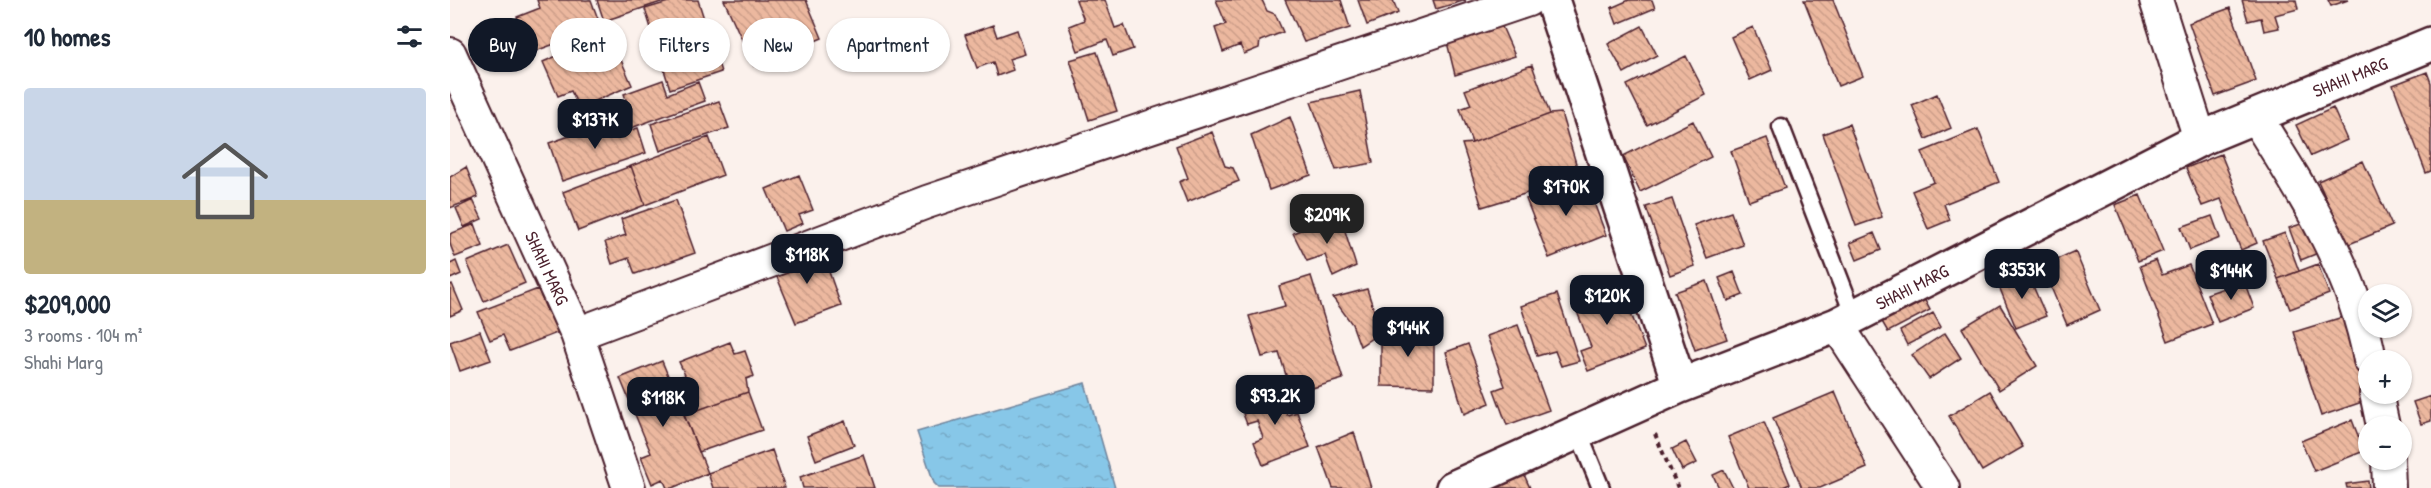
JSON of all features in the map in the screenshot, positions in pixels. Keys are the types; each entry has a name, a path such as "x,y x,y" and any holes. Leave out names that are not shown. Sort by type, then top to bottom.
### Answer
{"street":[{"path":"577,334 927,202 1528,0"},
{"path":"1552,0 1680,386"},
{"path":"2156,0 2200,139"},
{"name":"SHAHI MARG","path":"1453,488 1642,402 1846,320 2200,139 2431,44"},
{"name":"SHAHI MARG","path":"450,54 577,334 629,488"},
{"path":"2255,116 2339,257 2366,334 2368,350"},
{"path":"1846,320 1943,488"},
{"path":"2388,470 2389,488"}],"lane":[{"path":"1781,127 1846,320"},
{"path":"1578,432 1601,488"}],"path":[{"path":"1642,402 1678,488"}],"water":[{"path":"1085,383 1115,488 939,488 934,483 917,432"}],"building":[{"path":"537,0 591,0 598,18 550,18 550,46 538,50 538,18 517,17 540,8"},
{"path":"597,0 667,0 613,18 603,18"},
{"path":"675,0 698,0 704,18 648,18 645,9"},
{"path":"724,0 806,0 814,18 742,18 742,40"},
{"path":"1076,0 1105,0 1115,28 1124,25 1133,49 1113,56 1107,40 1078,51 1069,26 1084,20"},
{"path":"1216,0 1262,0 1267,11 1275,14 1283,32 1260,41 1259,48 1244,54 1240,45 1223,52 1215,28 1226,24"},
{"path":"1285,0 1341,0 1350,28 1304,42"},
{"path":"1358,0 1393,0 1398,13 1367,25"},
{"path":"1433,0 1466,0 1436,9"},
{"path":"1629,0 1652,0 1655,8 1617,24 1611,8"},
{"path":"1804,0 1833,0 1863,76 1838,86"},
{"path":"2242,0 2296,0 2298,9 2275,15 2279,28 2264,31 2261,18 2248,21"},
{"path":"2328,0 2348,0 2331,6"},
{"path":"2230,8 2256,81 2215,96 2189,23"},
{"path":"814,19 822,38 814,41"},
{"path":"1500,22 1515,56 1455,75 1446,38"},
{"path":"993,25 997,37 1017,30 1025,54 1009,59 1013,70 997,76 993,62 977,68 965,35"},
{"path":"1642,26 1657,55 1624,73 1608,44"},
{"path":"1753,27 1772,70 1750,80 1731,37"},
{"path":"1097,52 1117,111 1089,120 1070,60"},
{"path":"1686,56 1706,95 1647,125 1627,85"},
{"path":"550,59 550,72 626,72 632,85 579,108 571,91 558,96 543,62"},
{"path":"1532,65 1550,114 1472,143 1460,109 1471,105 1465,90"},
{"path":"665,72 721,72 670,89"},
{"path":"2427,72 2431,83 2431,171 2426,173 2393,85"},
{"path":"663,80 668,94 698,82 705,101 620,132 616,119 631,113 624,94"},
{"path":"1360,91 1373,163 1336,170 1311,102"},
{"path":"1937,94 1951,128 1926,139 1912,105"},
{"path":"719,101 729,128 660,151 651,124"},
{"path":"2333,108 2347,140 2311,156 2296,125"},
{"path":"1561,113 1580,177 1482,207 1462,144 1472,143 1550,114"},
{"path":"1290,117 1311,175 1269,190 1251,135"},
{"path":"1693,121 1711,157 1640,192 1623,156"},
{"path":"608,123 613,136 638,128 646,153 562,181 549,143"},
{"path":"1849,124 1882,217 1856,226 1823,134"},
{"path":"1978,129 1999,182 1944,204 1950,220 1928,229 1912,191 1934,182 1922,152"},
{"path":"1212,132 1225,166 1233,168 1239,181 1187,202 1179,182 1188,178 1176,146"},
{"path":"709,137 723,175 645,205 631,166"},
{"path":"1767,138 1785,188 1749,201 1731,151"},
{"path":"2221,154 2257,243 2241,250 2221,199 2202,206 2186,168"},
{"path":"2363,161 2392,226 2347,245 2318,181"},
{"path":"631,166 645,205 578,231 563,192"},
{"path":"466,167 478,197 450,208 450,177"},
{"path":"799,175 813,210 799,215 803,223 784,231 766,189"},
{"path":"1584,176 1606,235 1549,258 1526,199"},
{"path":"2140,195 2163,251 2138,261 2115,205"},
{"path":"1672,199 1695,266 1670,275 1646,207"},
{"path":"473,200 482,219 464,227 456,208"},
{"path":"676,200 695,253 635,274 629,258 612,264 605,242 626,235 621,219"},
{"path":"1731,212 1743,245 1707,258 1694,225"},
{"path":"1340,215 1356,266 1333,277 1325,255 1307,261 1293,233"},
{"path":"2212,216 2220,238 2190,250 2181,227"},
{"path":"2307,222 2318,253 2301,260 2289,228"},
{"path":"475,224 483,246 455,257 450,244 450,234"},
{"path":"1874,233 1881,250 1857,260 1850,243"},
{"path":"2285,233 2299,271 2278,279 2263,241"},
{"path":"508,245 525,283 484,301 467,262"},
{"path":"821,249 841,306 796,323 772,265"},
{"path":"2075,251 2100,310 2067,325 2042,266"},
{"path":"2156,260 2162,275 2189,265 2212,324 2168,341 2140,266"},
{"path":"456,261 461,274 450,279 450,264"},
{"path":"2318,264 2329,294 2290,309 2278,279"},
{"path":"1734,272 1743,295 1728,301 1719,278"},
{"path":"2027,272 2046,316 2016,328 1998,284"},
{"path":"1311,276 1343,379 1292,394 1279,353 1262,357 1249,316 1285,306 1279,286"},
{"path":"1618,281 1645,349 1588,371 1580,351 1591,347 1572,299"},
{"path":"1707,281 1727,339 1695,350 1675,292"},
{"path":"2244,281 2254,308 2218,322 2207,294"},
{"path":"452,284 463,310 450,316 450,285"},
{"path":"538,289 547,311 558,307 567,329 510,351 503,335 490,340 478,312"},
{"path":"1367,289 1381,332 1360,346 1352,324 1333,298"},
{"path":"1920,291 1930,310 1888,332 1877,313"},
{"path":"1557,294 1579,361 1561,366 1555,351 1537,356 1521,306"},
{"path":"2000,305 2037,366 1999,390 1962,328"},
{"path":"1933,313 1941,327 1907,345 1900,331"},
{"path":"2346,316 2358,356 2358,403 2321,416 2294,332"},
{"path":"1518,325 1549,410 1507,425 1494,390 1505,386 1487,336"},
{"path":"1434,328 1434,387 1381,386 1381,332"},
{"path":"480,331 491,360 460,371 450,342"},
{"path":"1945,333 1961,358 1929,379 1912,355"},
{"path":"730,342 735,354 745,351 754,376 746,379 748,392 684,415 670,381 685,375 679,362"},
{"path":"1468,344 1490,403 1464,414 1446,352"},
{"path":"662,361 708,473 672,488 667,488 663,479 652,484 641,457 651,453 620,378"},
{"path":"1275,384 1287,415 1297,412 1310,447 1263,465 1254,442 1263,438 1257,421 1247,424 1243,414 1250,411 1245,396"},
{"path":"1990,391 2023,447 1982,471 1949,416"},
{"path":"748,392 762,430 699,452 684,415"},
{"path":"1835,392 1867,468 1820,488 1802,488 1773,418"},
{"path":"2431,396 2431,421 2421,424 2413,402"},
{"path":"2352,420 2358,436 2358,453 2314,471 2301,441"},
{"path":"845,421 854,445 816,460 807,436"},
{"path":"1764,422 1790,484 1780,488 1749,488 1728,437"},
{"path":"1354,432 1371,488 1333,488 1318,447"},
{"path":"1686,442 1697,463 1682,470 1672,449"},
{"path":"772,450 785,488 713,488 708,473"},
{"path":"864,455 875,488 803,488 800,477"},
{"path":"1522,470 1530,488 1480,488"},
{"path":"1724,470 1733,488 1719,488 1713,475"},
{"path":"2368,481 2369,488 2347,488 2346,484"}]}
